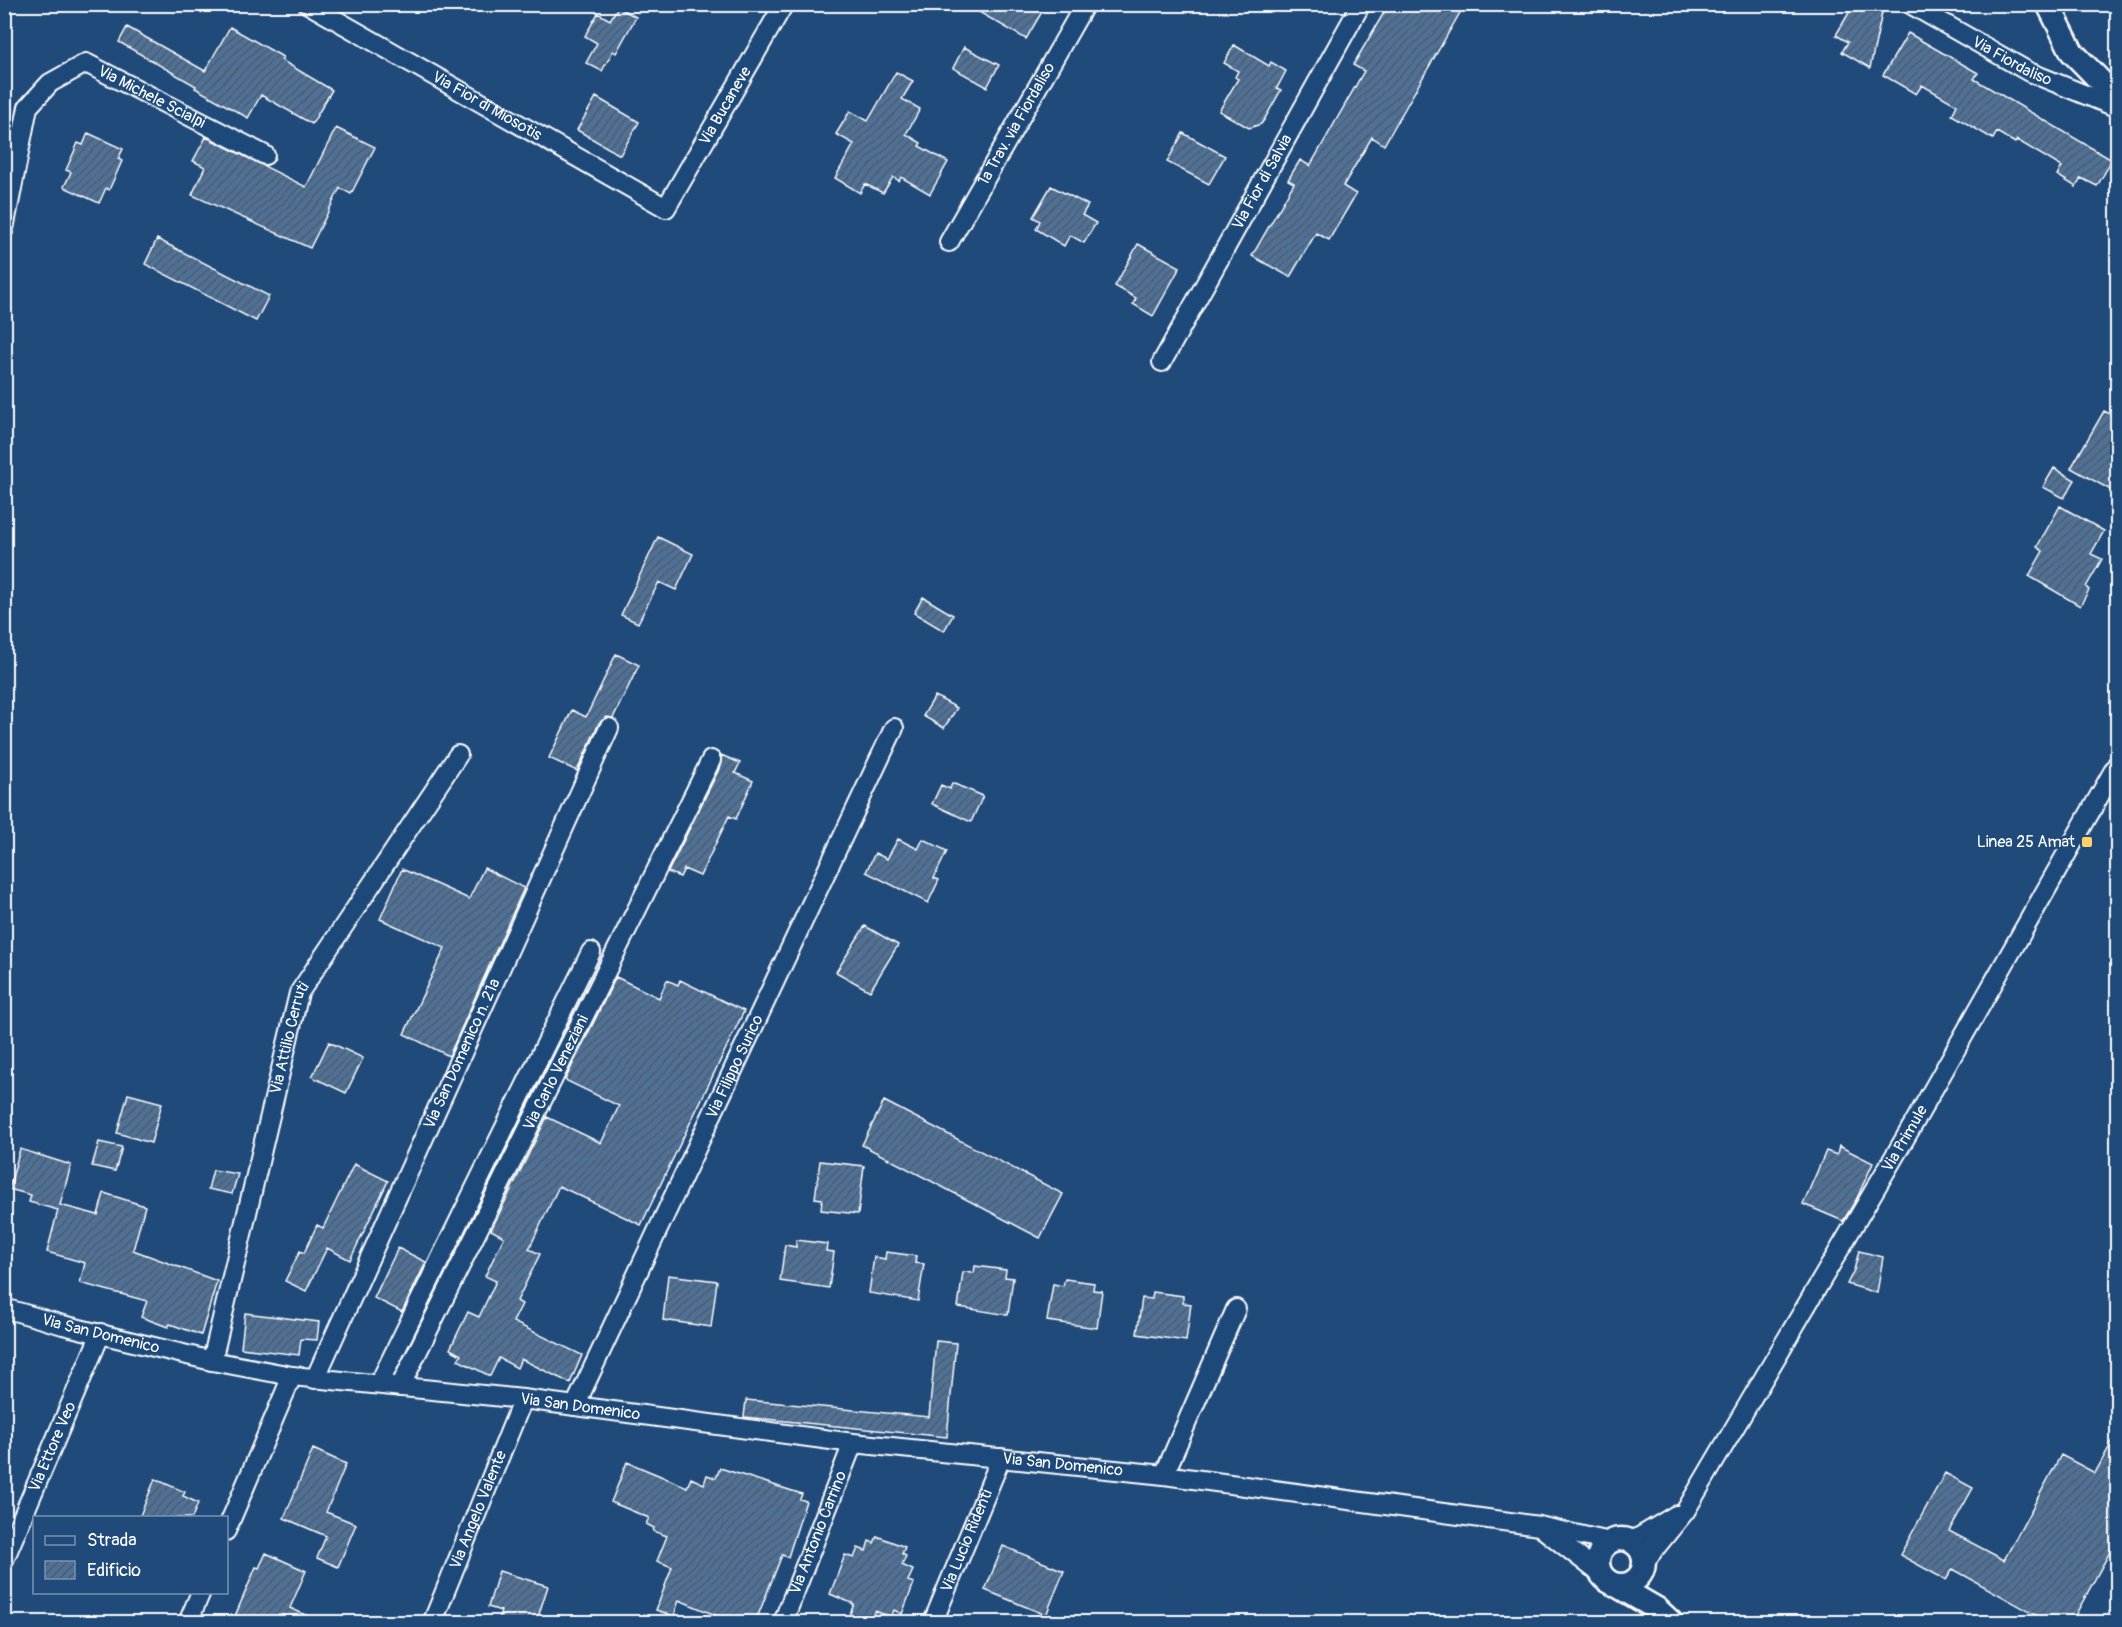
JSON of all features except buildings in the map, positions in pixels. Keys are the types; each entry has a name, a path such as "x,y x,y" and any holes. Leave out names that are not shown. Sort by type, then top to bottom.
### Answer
{"street":[{"name":"Via Fior di Miosotis","path":"308,4 666,208"},
{"name":"Via Bucaneve","path":"666,208 784,4"},
{"name":"1a Trav. via Fiordaliso","path":"949,242 1085,4"},
{"name":"Via Fior di Salvia","path":"1162,362 1361,4"},
{"name":"Via Fiordaliso","path":"1910,4 2029,72 2118,108"},
{"path":"2048,4 2072,52 2118,99"},
{"name":"Via Michele Scialpi","path":"4,229 28,106 50,83 86,63 265,155"},
{"name":"Via San Domenico n. 21a","path":"315,1379 609,728"},
{"name":"Via Filippo Surico","path":"575,1406 894,728"},
{"name":"Via Attilio Cerruti","path":"212,1361 299,993 458,756"},
{"name":"Via Carlo Veneziani","path":"400,1386 711,760"},
{"name":"Via Primule","path":"1644,1564 1686,1510 1914,1123 2118,763"},
{"path":"379,1384 591,952"},
{"name":"Via San Domenico","path":"4,1308 212,1361 292,1376 523,1399 853,1443 1164,1475 1539,1526 1621,1542"},
{"path":"1164,1475 1236,1309"},
{"name":"Via Ettore Veo","path":"4,1560 101,1334"},
{"path":"228,1526 292,1376"},
{"name":"Via Angelo Valente","path":"433,1621 523,1399"},
{"name":"Via Antonio Carrino","path":"783,1623 853,1443"},
{"name":"Via Lucio Ridenti","path":"933,1623 1000,1458"},
{"name":"Via Primule","path":"1621,1542 1686,1510"},
{"path":"1539,1526 1608,1579 1664,1616"},
{"path":"1644,1564 1641,1575 1629,1584 1608,1579 1598,1561 1604,1547 1621,1542 1641,1550 1664,1616"},
{"path":"188,1623 201,1594"}],"place":[{"name":"Linea 25 Amat","path":"2087,842"}]}
